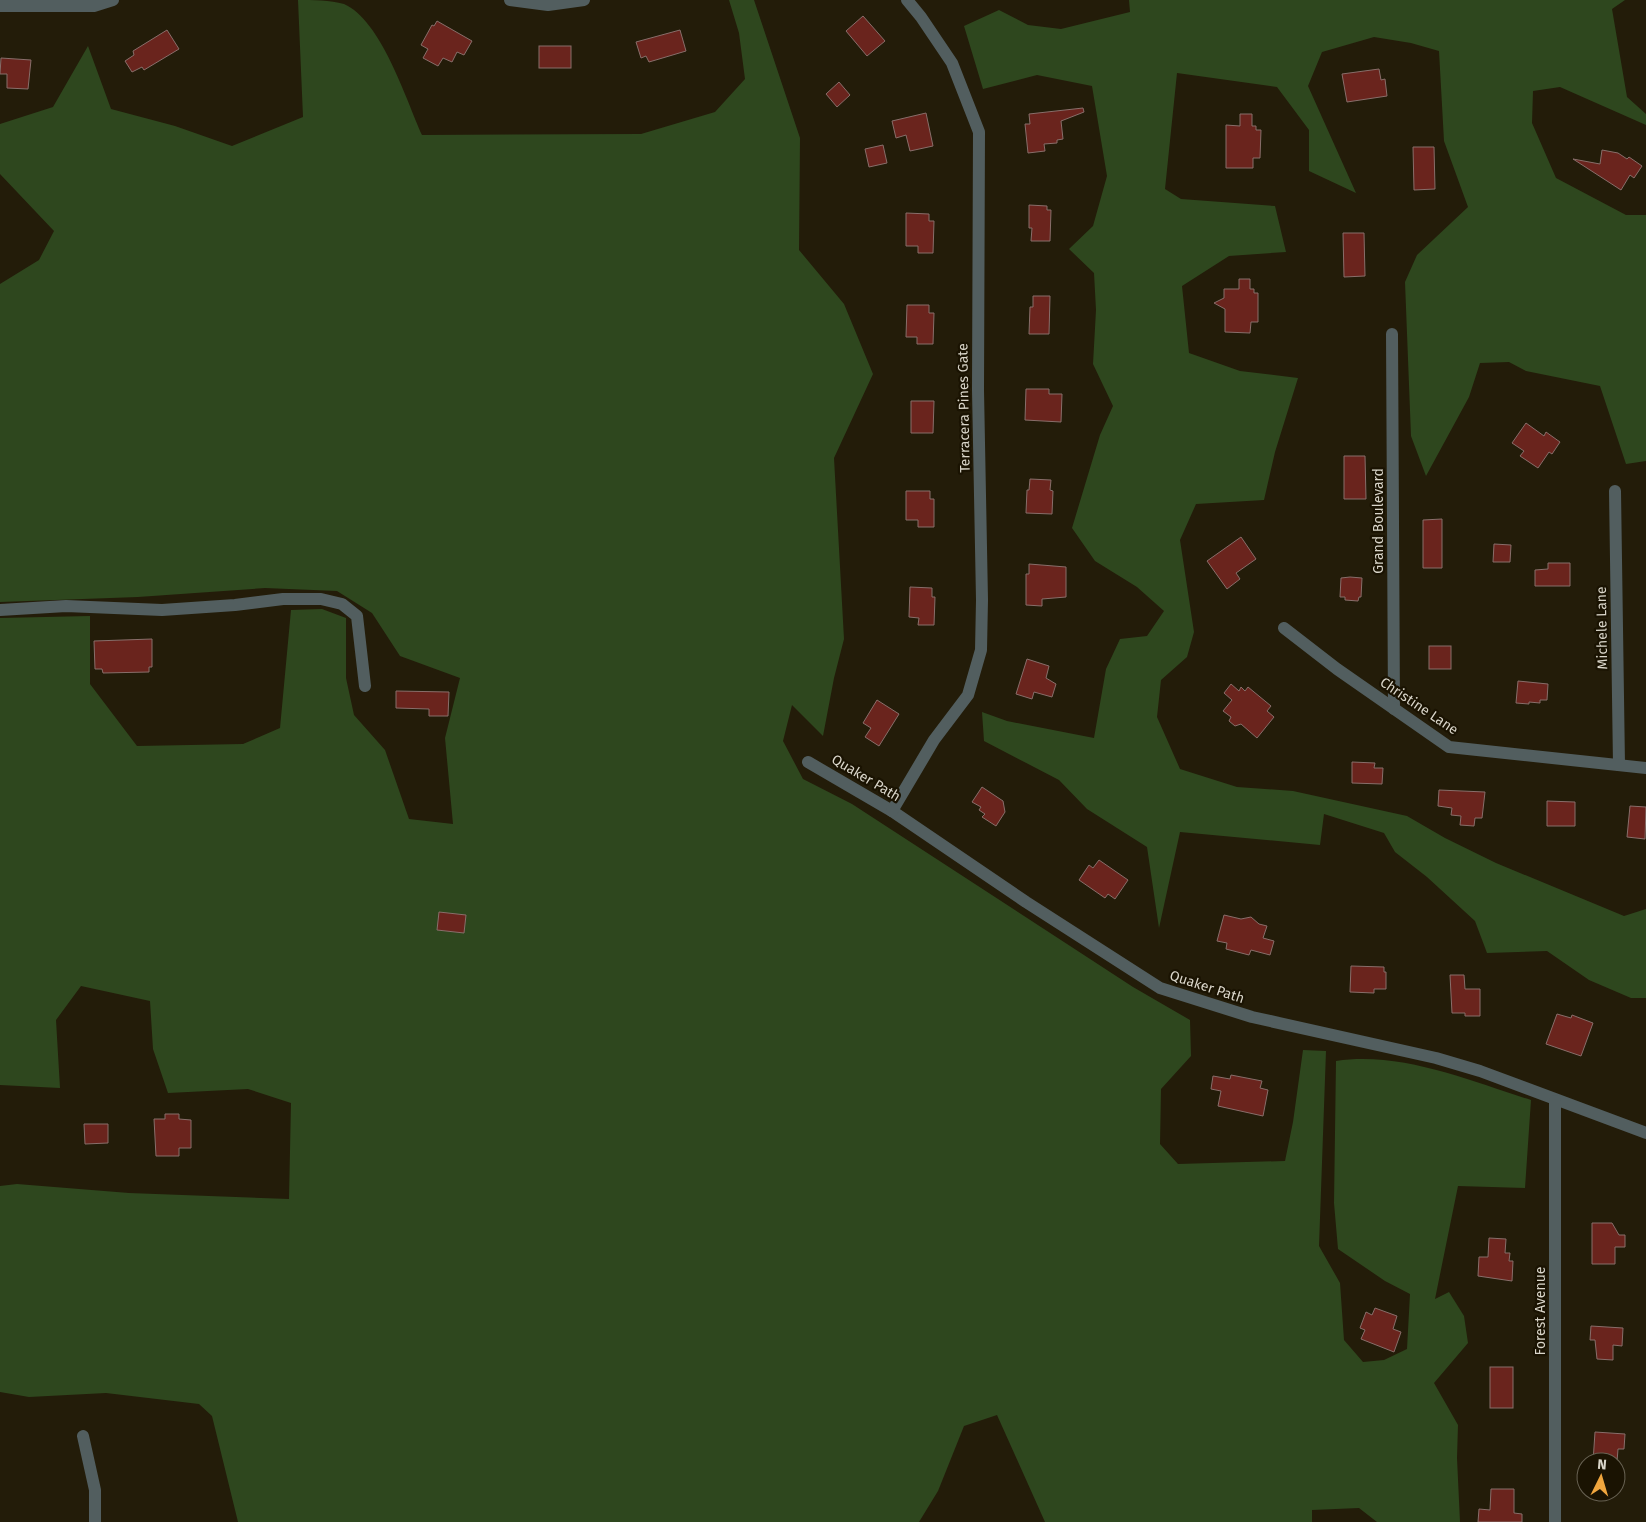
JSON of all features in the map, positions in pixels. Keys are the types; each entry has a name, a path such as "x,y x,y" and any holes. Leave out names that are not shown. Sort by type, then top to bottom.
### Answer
{"street":[{"path":"0,6 94,6 113,0"},
{"path":"510,0 548,5 584,0"},
{"name":"Terracera Pines Gate","path":"892,811 934,740 968,695 981,650 982,600 978,390 980,132 952,63 907,0"},
{"name":"Grand Boulevard","path":"1392,334 1394,709"},
{"name":"Michele Lane","path":"1615,491 1620,765"},
{"path":"0,610 66,606 162,610 235,605 283,598 321,599 342,604 357,616 365,686"},
{"name":"Christine Lane","path":"1284,628 1449,748 1646,768"},
{"name":"Quaker Path","path":"808,762 892,811 1026,902 1160,988 1261,1019 1436,1058 1480,1071 1555,1101 1646,1133"},
{"name":"Forest Avenue","path":"1555,1101 1556,1522"},
{"path":"83,1436 95,1490 95,1522"}],"green space":[{"path":"298,0 321,0 344,4 357,13 370,26 391,62 422,135 641,134 715,112 745,79 739,33 729,0 754,0 800,138 799,250 844,304 873,374 834,458 844,639 834,678 823,736 792,705 783,741 803,779 852,804 1133,987 1190,1020 1191,1056 1161,1089 1160,1144 1178,1164 1285,1161 1293,1122 1303,1050 1326,1051 1319,1246 1340,1283 1344,1340 1363,1362 1384,1360 1407,1349 1410,1294 1385,1281 1338,1249 1334,1203 1336,1061 1361,1059 1410,1064 1460,1077 1531,1100 1525,1188 1458,1186 1435,1299 1449,1292 1464,1316 1468,1343 1434,1383 1458,1425 1457,1458 1460,1522 1377,1522 1359,1508 1312,1510 1312,1522 1045,1522 997,1415 964,1426 938,1491 919,1522 238,1522 212,1416 199,1404 106,1393 29,1397 0,1392 0,1186 17,1184 129,1193 289,1199 291,1103 248,1089 168,1093 153,1049 150,1001 81,986 56,1020 60,1088 0,1085 0,618 90,616 90,684 137,746 243,744 280,728 291,610 322,609 346,618 346,678 354,715 385,750 409,819 453,824 445,738 460,678 400,656 372,613 337,591 265,588 138,597 0,602 0,284 39,260 54,231 0,174 0,124 53,107 88,46 111,109 175,126 232,146 303,117"},
{"path":"1129,0 1625,0 1612,9 1627,97 1646,114 1646,125 1560,87 1533,91 1532,123 1556,178 1626,215 1646,215 1646,461 1626,464 1600,386 1526,371 1509,362 1480,363 1469,397 1426,476 1411,436 1405,282 1417,255 1468,207 1444,141 1439,51 1411,43 1374,37 1322,52 1308,86 1356,193 1309,171 1309,130 1277,87 1177,73 1165,189 1181,199 1275,206 1286,252 1229,256 1182,286 1189,353 1240,371 1298,378 1275,452 1264,500 1196,504 1180,540 1194,632 1187,657 1161,680 1157,717 1180,769 1237,787 1293,791 1407,816 1445,838 1496,863 1624,916 1646,909 1646,998 1631,998 1589,980 1547,951 1487,953 1475,921 1427,877 1395,852 1384,833 1324,814 1320,845 1180,832 1159,928 1147,847 1087,809 1059,780 984,741 982,712 1007,721 1094,738 1106,669 1120,639 1147,636 1164,611 1137,587 1095,561 1072,528 1100,435 1113,406 1093,364 1096,310 1094,273 1069,249 1093,226 1107,176 1092,86 1037,75 983,89 964,26 999,10 1028,25 1061,29 1130,12"}],"building":[{"path":"863,16 885,41 867,56 846,31"},
{"path":"437,21 472,41 464,55 457,52 452,62 443,58 438,66 423,58 428,49 421,45 432,25 434,26"},
{"path":"167,30 179,49 144,70 142,67 132,72 125,61 134,55 133,51"},
{"path":"680,30 686,51 649,62 646,56 641,58 636,42"},
{"path":"539,46 571,46 571,68 539,68"},
{"path":"1,58 31,60 28,89 7,88 7,74 0,74"},
{"path":"1379,69 1381,80 1385,79 1387,96 1347,102 1342,74"},
{"path":"839,82 850,95 837,107 826,94"},
{"path":"1083,108 1084,112 1061,121 1063,139 1057,140 1057,143 1044,144 1045,151 1028,153 1025,124 1030,124 1029,114"},
{"path":"926,113 933,146 910,151 906,135 896,138 892,121"},
{"path":"1240,114 1252,114 1252,126 1256,126 1256,130 1261,130 1260,158 1253,158 1253,168 1226,168 1226,125 1240,126"},
{"path":"883,145 887,163 869,167 865,149"},
{"path":"1413,147 1434,147 1435,189 1414,190"},
{"path":"1602,150 1618,153 1627,159 1629,157 1642,166 1634,178 1630,175 1621,190 1573,159 1600,164"},
{"path":"1029,205 1047,206 1047,210 1051,210 1050,241 1031,241 1032,228 1029,228"},
{"path":"906,213 929,214 929,221 934,221 933,253 918,253 918,246 906,246"},
{"path":"1343,233 1364,233 1365,276 1344,277"},
{"path":"1239,279 1250,279 1250,289 1254,289 1254,293 1258,293 1258,322 1251,322 1250,333 1225,332 1225,309 1214,303 1224,298 1224,289 1239,289"},
{"path":"1033,296 1050,296 1049,334 1029,334 1030,307 1033,307"},
{"path":"907,305 929,305 929,313 934,313 933,344 917,344 917,337 906,337"},
{"path":"1026,389 1049,389 1049,394 1062,394 1061,422 1025,420"},
{"path":"911,401 934,401 933,433 911,433"},
{"path":"1526,423 1544,436 1546,432 1560,442 1552,454 1549,452 1538,468 1520,456 1524,451 1512,443"},
{"path":"1344,456 1365,456 1366,499 1344,499"},
{"path":"1030,479 1051,480 1050,490 1053,491 1052,514 1026,513 1027,490 1029,490"},
{"path":"906,491 930,491 930,499 934,499 934,527 918,527 918,520 906,520"},
{"path":"1442,519 1442,568 1423,568 1423,520"},
{"path":"1241,537 1256,559 1236,573 1240,579 1227,589 1207,561"},
{"path":"1494,544 1511,545 1510,562 1493,562"},
{"path":"1548,563 1570,563 1570,586 1535,586 1535,570 1548,569"},
{"path":"1029,564 1066,567 1066,597 1042,599 1042,606 1026,605 1026,574 1029,574"},
{"path":"1341,578 1362,578 1361,597 1359,597 1358,601 1345,600 1345,597 1340,597"},
{"path":"910,587 932,588 932,597 935,597 934,625 918,625 919,618 909,617"},
{"path":"152,639 152,667 149,667 149,672 103,673 102,669 95,669 94,641"},
{"path":"1429,646 1451,646 1451,669 1429,669"},
{"path":"1027,659 1049,666 1046,678 1056,684 1052,697 1034,692 1032,699 1016,694"},
{"path":"1518,681 1548,684 1547,700 1540,700 1540,703 1516,703"},
{"path":"1231,684 1239,691 1241,687 1245,691 1248,687 1271,706 1267,711 1274,717 1257,738 1241,724 1235,726 1229,721 1231,717 1223,711 1232,700 1224,693"},
{"path":"396,691 449,692 448,716 429,716 429,709 396,708"},
{"path":"877,700 899,714 879,746 865,737 871,728 863,723"},
{"path":"1352,762 1375,763 1374,768 1383,768 1382,784 1352,783"},
{"path":"982,787 1003,801 1005,812 996,826 982,817 985,814 979,810 981,807 972,802"},
{"path":"1439,790 1485,792 1482,818 1475,818 1474,826 1460,825 1461,816 1451,815 1452,808 1438,806"},
{"path":"1547,801 1575,802 1575,826 1547,826"},
{"path":"1630,806 1646,807 1645,839 1627,837"},
{"path":"1099,860 1128,880 1115,899 1108,894 1105,898 1079,880 1089,865 1093,868"},
{"path":"439,912 466,915 464,933 437,930"},
{"path":"1224,915 1241,919 1251,917 1259,924 1267,926 1263,938 1274,941 1270,955 1251,950 1249,955 1226,949 1227,943 1217,941"},
{"path":"1351,966 1384,967 1384,972 1386,972 1386,989 1374,989 1374,993 1350,992"},
{"path":"1450,975 1464,975 1465,989 1480,989 1480,1016 1465,1016 1465,1013 1452,1013"},
{"path":"1557,1014 1571,1018 1572,1015 1593,1023 1581,1056 1546,1044"},
{"path":"1231,1075 1262,1081 1260,1088 1268,1090 1263,1116 1218,1106 1221,1091 1211,1089 1213,1076 1230,1079"},
{"path":"165,1114 179,1114 179,1119 191,1120 191,1148 179,1148 179,1156 156,1156 154,1119 165,1119"},
{"path":"84,1124 108,1124 108,1143 85,1144"},
{"path":"1592,1223 1612,1223 1619,1235 1625,1235 1625,1247 1615,1247 1615,1264 1592,1264"},
{"path":"1489,1238 1506,1239 1505,1253 1510,1253 1509,1261 1513,1261 1512,1281 1478,1276 1479,1257 1488,1257"},
{"path":"1375,1308 1397,1316 1393,1329 1401,1332 1394,1352 1361,1339 1365,1330 1360,1328 1366,1312 1372,1315"},
{"path":"1591,1326 1623,1328 1622,1346 1613,1345 1613,1360 1597,1359 1595,1340 1590,1340"},
{"path":"1490,1367 1513,1367 1513,1408 1490,1408"},
{"path":"1595,1432 1625,1434 1624,1449 1618,1449 1618,1452 1594,1452"},
{"path":"1491,1489 1514,1489 1514,1513 1522,1514 1522,1522 1478,1522 1479,1509 1490,1510"}]}
